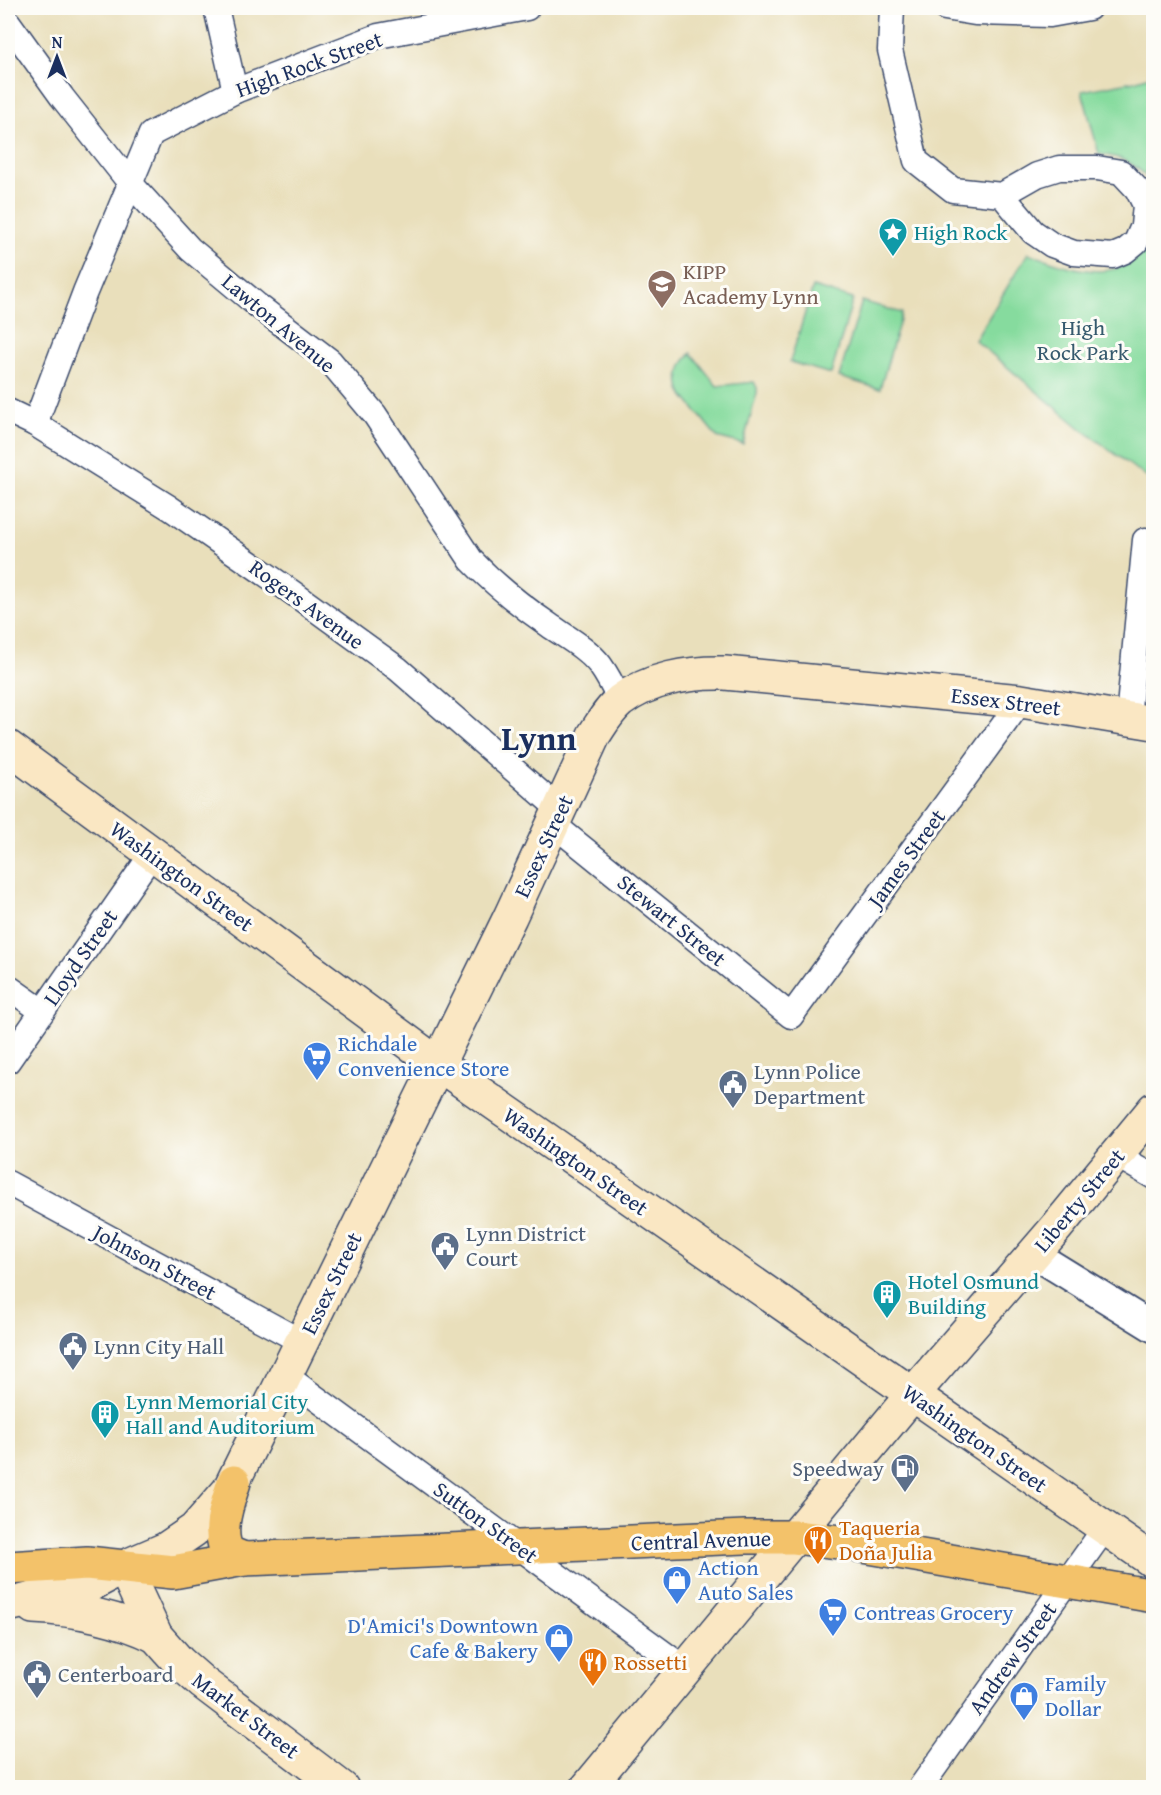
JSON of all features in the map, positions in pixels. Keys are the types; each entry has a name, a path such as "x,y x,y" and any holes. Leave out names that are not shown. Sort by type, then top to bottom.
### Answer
{"main road":[{"name":"Essex Street","path":"8,1606 90,1585 166,1549 195,1530 234,1482 438,1064 594,735 606,715 620,701 636,691 659,682 681,675 702,672 1021,701 1141,721"},
{"name":"Washington Street","path":"8,747 438,1064 1154,1562"},
{"name":"Liberty Street","path":"587,1788 912,1395 1034,1254 1154,1109"},
{"path":"234,1482 227,1505 223,1538 229,1552 244,1559"},
{"name":"Central Avenue","path":"8,1568 87,1563 172,1572 244,1559 745,1537 794,1537 850,1543 1154,1596"},
{"name":"Market Street","path":"124,1567 156,1636 179,1662 342,1788"},
{"name":"Market Street","path":"8,1606 66,1610 110,1619 156,1636"}],"street":[{"path":"216,8 235,91"},
{"name":"High Rock Street","path":"130,183 151,134 235,91 378,36 527,8"},
{"path":"891,8 890,50 916,161 953,190 1002,195 1037,175 1059,168 1097,168 1121,172 1137,189 1145,205 1143,226 1136,242 1125,251 1113,256 1074,253 1052,245 1033,232 1002,195"},
{"path":"945,8 975,13 1050,15 1089,8"},
{"name":"Lawton Avenue","path":"8,22 62,97 130,183 190,249 330,361 375,415 471,560 485,575 579,645 599,663 620,701"},
{"path":"35,424 85,292 130,183"},
{"name":"Rogers Avenue","path":"8,411 35,424 170,508 389,662 556,817"},
{"path":"1141,721 1145,540"},
{"name":"James Street","path":"791,1016 1021,701"},
{"name":"Stewart Street","path":"556,817 791,1016"},
{"name":"Lloyd Street","path":"8,1061 152,854"},
{"path":"8,987 42,1011"},
{"path":"1116,1155 1154,1177"},
{"name":"Johnson Street","path":"8,1182 302,1342"},
{"path":"1034,1254 1154,1328"},
{"name":"Sutton Street","path":"286,1376 685,1669"},
{"name":"Andrew Street","path":"920,1788 1105,1528"}],"green space":[{"path":"1154,75 1153,186 1130,163 1116,157 1099,154 1082,91"},
{"name":"High Rock Park","path":"1153,237 1153,482 1079,427 975,340 1028,253 1080,269 1113,270 1128,264 1141,254"},
{"path":"813,287 853,299 831,374 790,362"},
{"path":"862,301 902,313 880,389 839,377"},
{"path":"691,353 717,386 754,382 757,393 743,444 717,437 683,395 680,372"}],"place":[{"name":"High Rock","path":"893,258"},
{"name":"KIPP Academy Lynn","path":"662,310"},
{"name":"Richdale Convenience Store","path":"317,1082"},
{"name":"Lynn Police Department","path":"733,1110"},
{"name":"Lynn District Court","path":"445,1272"},
{"name":"Hotel Osmund Building","path":"887,1320"},
{"name":"Lynn City Hall","path":"73,1372"},
{"name":"Lynn Memorial City Hall and Auditorium","path":"105,1440"},
{"name":"Speedway","path":"905,1494"},
{"name":"Taqueria Doña Julia","path":"818,1566"},
{"name":"Action Auto Sales","path":"677,1606"},
{"name":"Contreas Grocery","path":"833,1638"},
{"name":"D'Amici's Downtown Cafe & Bakery","path":"559,1664"},
{"name":"Rossetti","path":"593,1688"},
{"name":"Centerboard","path":"37,1700"},
{"name":"Family Dollar","path":"1024,1722"}],"district":[{"name":"Lynn","path":"539,737"}]}
